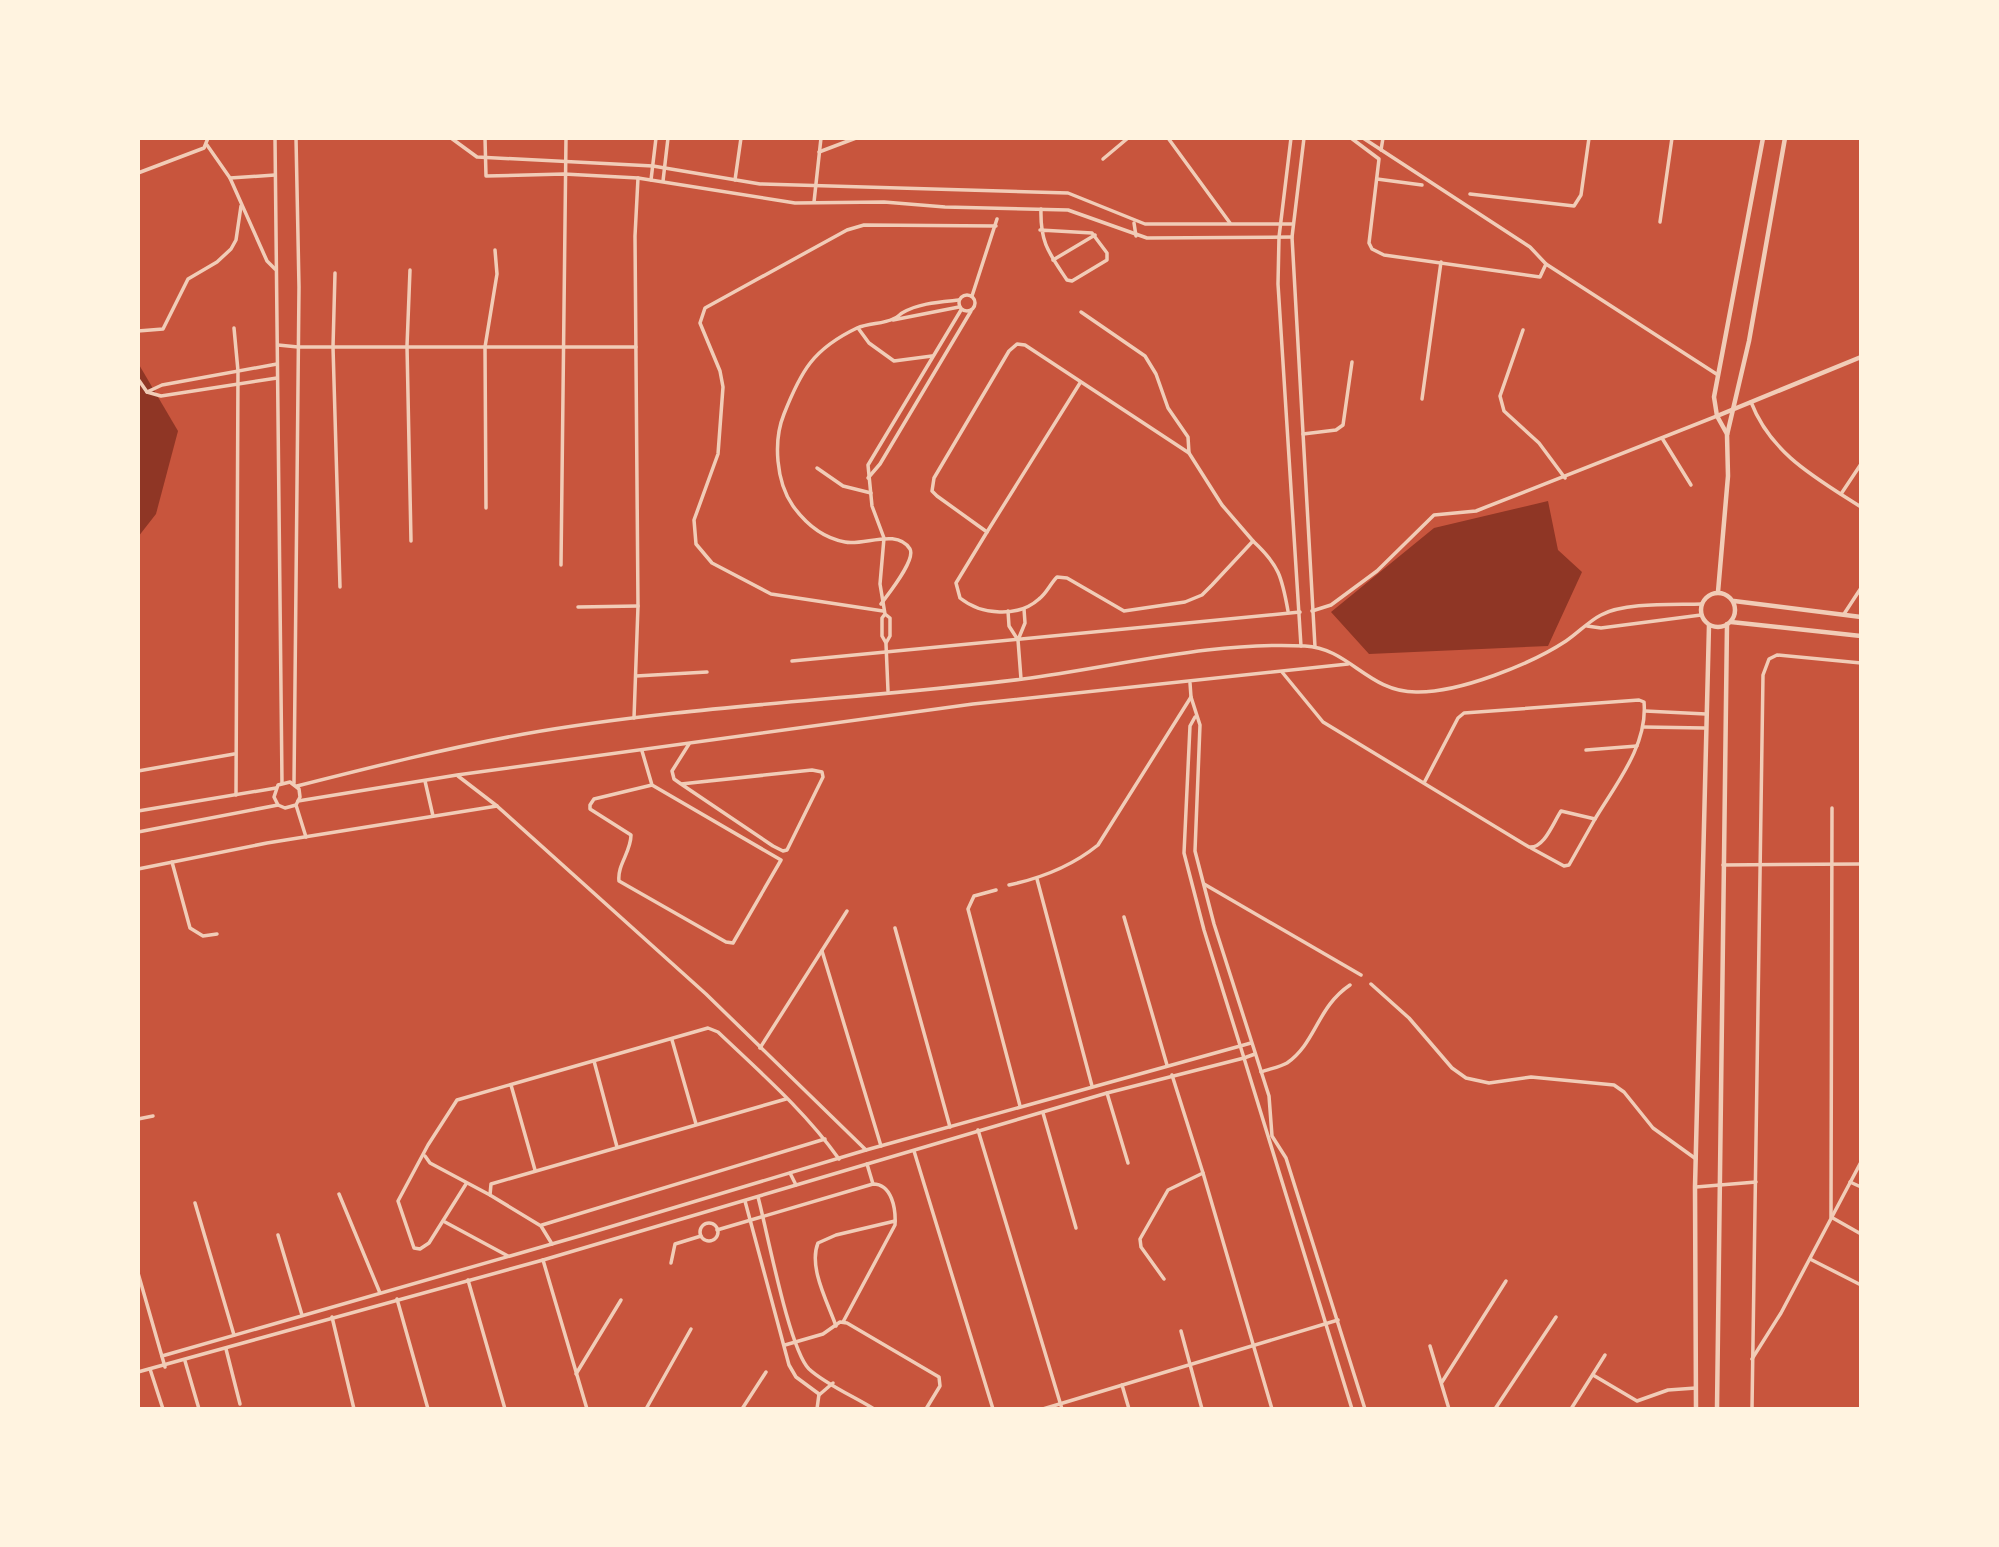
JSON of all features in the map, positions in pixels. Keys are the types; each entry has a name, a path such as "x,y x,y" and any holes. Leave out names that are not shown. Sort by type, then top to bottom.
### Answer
{"street":[{"path":"208,138 207,145 230,178 267,261 276,270"},
{"path":"275,138 282,783"},
{"path":"296,138 298,347 295,785 300,793 297,803 306,836"},
{"path":"451,138 477,157 653,166 735,180 814,187 1068,193 1134,223 1293,224"},
{"path":"485,138 486,176 564,174 638,178 814,203 1079,212 1136,236 1292,237"},
{"path":"561,565 561,347 566,138"},
{"path":"651,180 656,138"},
{"path":"663,181 668,138"},
{"path":"735,180 741,138"},
{"path":"814,203 821,138"},
{"path":"819,153 856,138"},
{"path":"1103,159 1128,138"},
{"path":"1168,138 1230,223"},
{"path":"1291,138 1279,237 1278,284 1301,646"},
{"path":"1304,138 1292,237 1315,647"},
{"path":"1351,138 1377,155 1377,179 1369,243 1372,249 1384,255 1540,277 1546,264"},
{"path":"1363,138 1530,247 1546,264 1718,375"},
{"path":"1381,150 1383,138"},
{"path":"1470,194 1574,206 1581,195 1589,138"},
{"path":"1661,222 1672,138"},
{"path":"1727,435 1717,416 1714,397 1763,138"},
{"path":"1718,592 1728,476 1727,435 1785,138"},
{"path":"138,173 207,145"},
{"path":"230,178 275,175"},
{"path":"634,718 638,606 638,178"},
{"path":"1377,179 1422,185"},
{"path":"138,331 163,329 188,279 217,262 231,249 236,240 241,206"},
{"path":"1041,209 1042,242 1067,280 1072,281 1107,260 1107,253 1095,235"},
{"path":"868,478 880,464 975,304 971,296 997,219"},
{"path":"1134,223 1136,236"},
{"path":"884,612 771,594 712,563 696,544 694,520 718,454 723,387 720,371 700,323 701,315 705,308 847,230 864,225 996,226"},
{"path":"1041,230 1095,235"},
{"path":"1054,260 1095,235"},
{"path":"486,508 485,347 497,274 495,250"},
{"path":"1422,399 1441,262"},
{"path":"410,270 407,346 411,541"},
{"path":"335,273 332,347 340,587"},
{"path":"893,320 902,313 927,304 971,296"},
{"path":"886,643 890,636 890,618 881,604 880,569 884,538 870,493 868,465 960,309 959,300"},
{"path":"881,604 911,554 903,543 884,538 871,543 844,542 821,535 812,527 792,505 776,447 779,427 799,376 825,347 858,328 960,309 971,311"},
{"path":"1081,312 1145,356 1168,408 1188,437 1189,453"},
{"path":"234,328 238,371 234,754 236,795"},
{"path":"858,328 869,343 894,361 932,356"},
{"path":"1523,330 1500,396 1504,411 1539,443 1565,478"},
{"path":"277,344 298,347 636,347"},
{"path":"987,532 932,491 934,478 1009,351 1017,344 1025,345 1189,453 1222,505 1274,561 1281,574 1288,611"},
{"path":"1312,611 1331,605 1377,571 1434,515 1476,511 1565,478 1861,357"},
{"path":"1303,434 1336,430 1343,425 1352,362"},
{"path":"147,391 162,385 277,364"},
{"path":"138,379 147,391 161,396 277,378"},
{"path":"1080,383 956,583 956,592 969,605 985,612 1024,609 1043,597 1057,578 1068,578 1124,611 1185,602 1202,595 1253,541"},
{"path":"1751,402 1761,427 1793,460 1861,507"},
{"path":"1662,438 1691,485"},
{"path":"1841,494 1861,464"},
{"path":"817,468 843,486 870,493"},
{"path":"1844,614 1861,588"},
{"path":"1861,617 1734,601 1728,595 1718,592 1708,595 1702,604 1701,615 1709,625 1718,627 1729,623 1861,636"},
{"path":"1717,1409 1723,864 1729,623 1735,610 1734,601"},
{"path":"138,811 276,788 282,783 295,785 512,737 634,718 1021,679 1259,646 1301,646 1328,650 1361,674 1388,689 1417,692 1438,690 1527,664 1600,615 1617,609 1702,604"},
{"path":"578,607 638,606"},
{"path":"1018,640 1026,623 1024,609"},
{"path":"1008,610 1009,626 1018,640 1021,679"},
{"path":"792,661 1288,611 1300,612"},
{"path":"884,612 882,636 886,643 888,691"},
{"path":"1587,626 1601,628 1701,615"},
{"path":"1696,1409 1695,1186 1704,728 1709,625"},
{"path":"1752,1409 1764,667 1777,655 1861,663"},
{"path":"138,832 278,805 285,808 297,803 457,775 973,704 1350,664"},
{"path":"636,677 707,672"},
{"path":"1282,672 1323,722 1424,783 1530,847 1564,866 1569,865 1637,746 1644,727 1644,702 1639,700 1464,713 1458,718 1424,783"},
{"path":"1190,683 1195,716 1200,725 1195,851 1270,1102 1272,1141 1286,1158 1364,1409"},
{"path":"1009,885 1037,879 1085,856 1105,837 1191,697"},
{"path":"1645,711 1706,714"},
{"path":"1195,716 1190,726 1184,853 1204,930 1272,1141 1308,1270 1352,1409"},
{"path":"1644,727 1704,728"},
{"path":"681,784 812,770 822,772 823,777 787,849 783,851 681,784 674,779 672,771 689,744"},
{"path":"1586,750 1637,746"},
{"path":"642,751 652,785 781,860 733,943 726,942 619,881 618,874 631,846 631,835 590,809 590,805 594,799 652,785"},
{"path":"138,771 234,754"},
{"path":"457,775 497,806 706,994 866,1150"},
{"path":"425,780 433,816"},
{"path":"276,788 274,797 278,805"},
{"path":"138,869 306,836 497,806"},
{"path":"1830,1217 1832,808"},
{"path":"1530,847 1540,845 1561,811 1595,819"},
{"path":"172,862 190,928 203,936 217,934"},
{"path":"1723,864 1861,864"},
{"path":"1037,879 1092,1086"},
{"path":"1204,884 1360,975"},
{"path":"996,890 974,896 968,909 1020,1106"},
{"path":"760,1048 847,911"},
{"path":"1124,917 1167,1065"},
{"path":"895,928 950,1127"},
{"path":"822,951 881,1146"},
{"path":"1371,984 1409,1018 1452,1068 1466,1078 1489,1083 1531,1077 1614,1085 1653,1128 1696,1159"},
{"path":"1261,1072 1286,1064 1304,1048 1324,1009 1350,985"},
{"path":"466,1184 444,1221 424,1247 417,1250 412,1247 398,1201 425,1156 428,1145 457,1100 708,1028 718,1032 787,1099 825,1139 839,1159"},
{"path":"672,1040 696,1124"},
{"path":"162,1356 583,1236 866,1150 1251,1043"},
{"path":"138,1372 165,1367 332,1317 543,1260 978,1130 1255,1054"},
{"path":"594,1061 617,1147"},
{"path":"1172,1075 1272,1409"},
{"path":"511,1084 535,1171"},
{"path":"1107,1093 1128,1163"},
{"path":"1058,1096 1062,1107"},
{"path":"490,1195 491,1184 787,1099"},
{"path":"1043,1113 1076,1228"},
{"path":"138,1119 153,1116"},
{"path":"978,1130 1062,1406"},
{"path":"541,1226 797,1150 825,1139"},
{"path":"914,1151 993,1409"},
{"path":"425,1156 430,1163 541,1226 552,1244"},
{"path":"1752,1359 1861,1162"},
{"path":"867,1164 873,1184"},
{"path":"790,1173 796,1185"},
{"path":"1164,1279 1141,1247 1140,1239 1168,1190 1202,1173"},
{"path":"1695,1186 1756,1182"},
{"path":"1850,1182 1861,1188"},
{"path":"717,1230 873,1184 882,1185 888,1190 895,1221 843,1322 784,1345"},
{"path":"339,1194 380,1293"},
{"path":"758,1197 782,1297 808,1367 874,1409"},
{"path":"745,1200 792,1373 820,1395"},
{"path":"195,1203 234,1335"},
{"path":"1830,1217 1861,1234"},
{"path":"444,1221 508,1256"},
{"path":"836,1326 817,1269 815,1251 818,1243 836,1235 895,1221"},
{"path":"701,1236 700,1230 706,1224 711,1224 717,1230"},
{"path":"671,1263 675,1244 701,1236 710,1241 715,1238 717,1230"},
{"path":"278,1235 302,1315"},
{"path":"583,1236 587,1247"},
{"path":"1809,1259 1861,1285"},
{"path":"543,1260 587,1409"},
{"path":"1308,1270 1319,1265"},
{"path":"138,1273 165,1367"},
{"path":"468,1280 505,1409"},
{"path":"1441,1382 1506,1280"},
{"path":"397,1299 428,1409"},
{"path":"576,1374 621,1300"},
{"path":"332,1317 354,1409"},
{"path":"1495,1409 1556,1317"},
{"path":"1043,1409 1062,1406 1189,1364 1338,1320"},
{"path":"843,1322 939,1377 940,1386 926,1409"},
{"path":"646,1409 691,1329"},
{"path":"1181,1331 1202,1409"},
{"path":"1430,1346 1448,1409"},
{"path":"226,1349 240,1404"},
{"path":"1571,1409 1605,1354"},
{"path":"185,1361 199,1409"},
{"path":"150,1369 163,1409"},
{"path":"742,1409 766,1372"},
{"path":"1593,1375 1637,1401 1668,1390 1696,1388"},
{"path":"817,1409 820,1395 833,1383"},
{"path":"1122,1385 1129,1409"}],"shaded area":[{"path":"138,363 178,431 156,514 138,537"},
{"path":"1548,501 1558,550 1582,572 1548,646 1369,654 1331,612 1434,528"}]}
